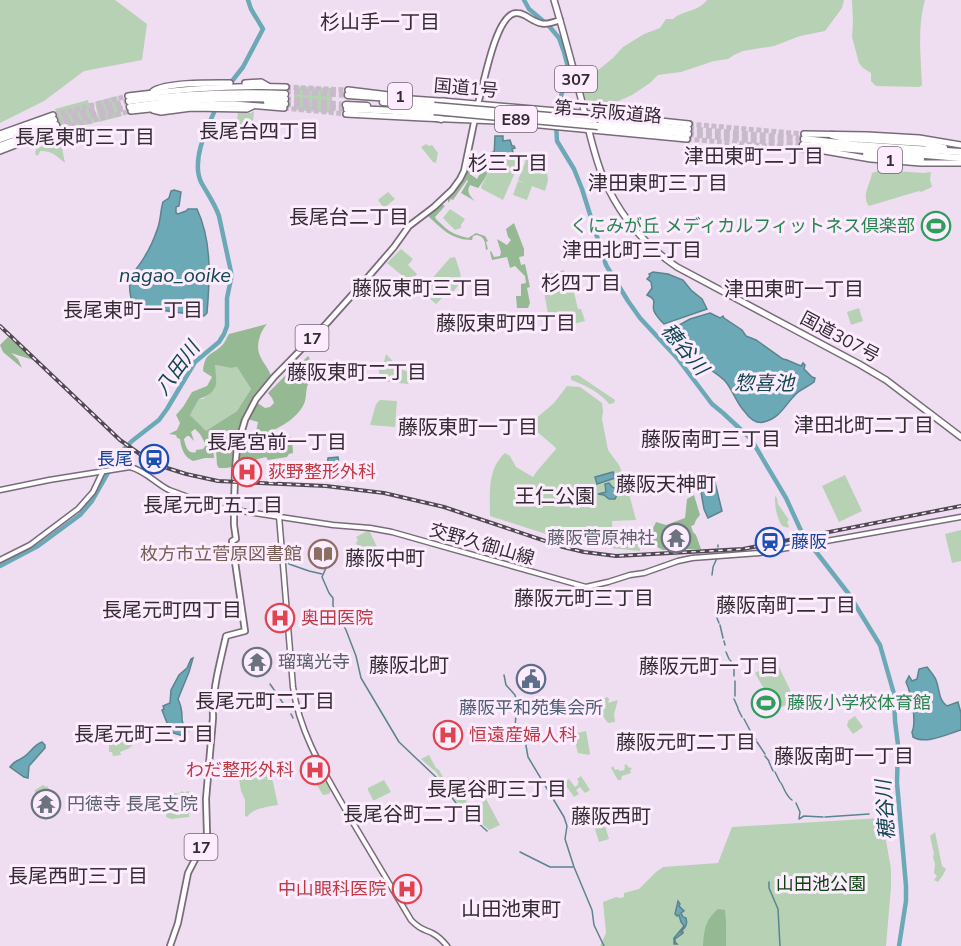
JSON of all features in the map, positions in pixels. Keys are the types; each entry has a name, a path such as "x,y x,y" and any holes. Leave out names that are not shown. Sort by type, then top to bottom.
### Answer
{"highway":[{"name":"国道307号","path":"554,0 602,177 629,224 652,248 677,267 878,375 961,436"},
{"path":"131,105 140,95 165,87 226,83 235,94 255,105"},
{"path":"235,94 268,86 285,97"},
{"path":"131,105 187,97 235,94 285,97"},
{"path":"131,105 187,97 235,94 285,97"},
{"path":"140,95 187,97"},
{"path":"131,105 161,112 191,108 247,109 285,97"},
{"path":"347,102 446,102"},
{"path":"347,102 394,112 429,115 441,119"},
{"name":"第二京阪道路","path":"347,102 688,132"},
{"name":"国道1号","path":"446,102 585,113 688,132"},
{"name":"国道1号","path":"441,119 540,124 589,130 688,132"},
{"path":"0,133 20,123 55,124"},
{"path":"0,139 20,131 55,124"},
{"path":"0,146 55,124"},
{"path":"0,152 32,141 55,124"},
{"path":"832,135 844,138 924,143 961,152"},
{"name":"1","path":"803,142 832,135 919,138 961,145"},
{"path":"803,142 819,150 961,160"},
{"path":"803,142 961,152"},
{"path":"803,142 961,160"}],"main road":[{"name":"17","path":"170,946 178,922 188,873 207,833 206,799 213,704 226,636 245,631 232,541 236,539 234,510 237,447 245,420 256,399 274,377 367,279 406,229 434,207 460,179 464,171 484,77 498,33 507,18 513,13 521,14 543,25 560,20"},
{"name":"交野久御山線","path":"0,490 105,470 135,468 162,487 215,507 392,532 586,587 644,573 692,558 754,553 961,517"},
{"path":"0,560 40,538 78,509 93,492 105,470"},
{"path":"279,516 296,703 308,741 383,874 415,925 441,939 447,946"}],"green space":[{"path":"0,0 115,0 147,24 142,60 84,71 44,101 0,123"},
{"path":"707,0 844,0 842,8 825,31 800,36 774,46 743,51 728,59 714,61 681,72 658,75 632,95 605,107 591,106 587,103 581,87 623,47 644,34 660,28 666,19 673,19 695,9"},
{"path":"852,0 925,0 920,31 922,85 919,87 876,86 871,81 871,73 859,63 852,37"},
{"path":"294,86 333,88 331,113 294,110"},
{"path":"117,96 122,116 99,122 95,102"},
{"path":"88,100 94,123 62,130 55,109"},
{"path":"254,111 253,122 247,133 253,136 245,136 241,140 241,132 235,130 234,121 237,120 238,112 251,113"},
{"path":"60,138 65,163 48,152 40,151 38,156 35,154 36,149"},
{"path":"426,144 432,145 438,153 436,163 421,147"},
{"path":"494,150 489,170 481,184 478,188 470,185 469,187 469,194 475,201 461,193 467,180 453,200 451,199 448,203 448,198 462,182 469,161 480,161 470,174 477,179 482,170 479,167 485,168 487,159 489,160"},
{"path":"527,153 545,158 548,180 545,191 532,186 527,200 513,195 518,181 525,183 518,180"},
{"path":"494,157 520,161 503,200 481,187"},
{"path":"881,170 931,172 932,187 869,206 866,194 872,173"},
{"path":"388,192 395,199 384,208 378,200"},
{"path":"441,204 445,206 435,217 440,223 451,232 463,237 468,238 476,233 485,236 488,249 486,250 482,237 473,236 472,240 459,238 448,233 428,216"},
{"path":"450,209 465,219 461,228 455,230 443,218"},
{"path":"514,223 524,249 524,256 519,257 521,265 525,264 530,287 527,288 530,303 528,308 517,308 516,296 521,296 521,284 526,283 525,276 515,266 510,268 507,257 492,260 490,252 494,257 500,256 497,239 507,245 511,240 506,229"},
{"path":"401,249 413,259 408,265 417,274 410,282 387,263"},
{"path":"455,257 461,275 459,283 448,298 444,296 436,304 421,291 450,258"},
{"path":"564,270 566,277 570,276 578,309 581,309 585,321 570,325 569,316 552,319 551,314 548,314 541,276"},
{"path":"859,308 863,321 851,325 847,312"},
{"path":"267,324 260,337 258,349 271,376 255,397 244,418 232,467 219,468 216,450 225,443 219,433 209,438 214,458 193,461 184,452 180,439 176,435 169,434 177,430 180,423 176,415 192,392 207,386 212,377 203,371 204,364 208,356 224,343 229,334","holes":["215,365 237,367 251,389 237,411 206,431 190,415 199,399 211,393 216,386","195,429 206,445 203,449 193,453 187,449 184,439 189,436 194,441 191,432"]},
{"path":"8,337 33,358 33,360 11,353 18,359 22,368 3,352 0,345"},
{"path":"386,354 400,369 411,373 408,384 381,381 377,362 384,362"},
{"path":"308,356 311,374 302,407 289,421 266,433 270,447 281,446 282,438 292,437 293,453 287,457 268,460 266,457 239,464 243,431 256,432 258,422 248,419 256,402 265,408 270,407 274,403 268,393"},
{"path":"214,365 237,367 251,389 237,411 206,432 190,415 199,399 203,399 215,389"},
{"path":"578,375 615,400 614,403 609,404 592,389 571,380 571,376"},
{"name":"王仁公園","path":"567,386 580,387 602,403 602,419 608,450 619,465 625,479 636,520 612,521 613,541 626,542 627,536 639,536 640,551 580,545 490,516 492,474 499,459 505,453 510,456 516,467 533,477 556,449 535,430 534,420 554,403"},
{"path":"380,400 397,401 395,427 370,425 376,404"},
{"path":"845,475 862,511 839,522 822,486"},
{"path":"694,495 700,515 691,526 701,549 684,549 679,546 682,538 678,531 670,533 669,539 675,542 670,550 663,550 646,541 656,522 666,525 685,518 687,499"},
{"path":"775,496 789,520 788,528 782,526 778,519"},
{"path":"369,530 383,560 369,568 356,543 358,540 356,537"},
{"path":"961,530 961,561 952,563 945,534"},
{"path":"773,663 779,667 795,700 778,709 773,707 766,711 758,697 765,694 764,689 755,673"},
{"path":"608,697 608,703 618,700 614,714 615,722 608,723 597,708 606,704 604,698"},
{"path":"855,716 863,727 853,734 847,726 848,721"},
{"path":"586,731 589,755 578,753 573,734"},
{"path":"134,735 133,745 120,752 121,755 113,756 112,752 109,752 109,741 128,740 129,736"},
{"path":"429,755 455,799 463,795 470,808 467,812 454,799 436,772 421,759"},
{"path":"257,763 261,767 265,766 272,778 278,805 257,810 247,817 238,768"},
{"path":"626,764 632,769 631,773 618,780 611,768 613,766 615,770 624,770"},
{"path":"581,776 590,790 585,793 580,787 576,790 579,794 574,797 564,783 569,779 575,787 579,782 577,779"},
{"path":"323,778 331,790 329,794 323,795 315,782"},
{"path":"384,780 391,792 373,800 368,788"},
{"path":"43,785 47,786 54,797 38,806 34,797 35,790"},
{"path":"182,791 191,792 189,817 171,819 166,817 168,798"},
{"path":"486,799 500,825 489,830 472,815"},
{"name":"山田池公園","path":"882,818 891,869 886,946 600,946 606,933 603,902 616,897 624,897 624,893 639,889 663,867 718,863 732,827"},
{"path":"605,826 609,839 599,842 595,829"},
{"path":"935,832 942,866 946,869 938,882 934,880 937,876 934,873 934,854 930,836"},
{"path":"718,909 725,910 726,946 703,946 706,926 710,917"}],"water":[{"path":"495,136 503,136 503,141 510,140 515,148 512,149 515,158 494,156"},
{"name":"nagao_ooike","path":"174,190 181,192 176,213 197,209 202,221 208,247 209,273 207,313 204,316 145,310 131,298 132,274 153,240 163,202"},
{"path":"653,272 668,274 683,280 702,299 707,309 664,324 654,311 653,299 647,295 652,288 651,282 647,279"},
{"name":"惣喜池","path":"710,313 720,318 723,316 742,330 746,336 756,340 783,359 801,366 803,363 804,369 815,378 814,382 797,393 774,418 761,422 753,420 742,408 725,381 694,356 672,329 690,319"},
{"path":"338,457 340,471 327,468 328,458"},
{"path":"613,472 615,478 597,484 595,477"},
{"path":"708,474 714,478 722,511 708,518 699,481 699,476"},
{"path":"609,483 619,490 615,499 598,494 606,492 605,484"},
{"path":"193,658 178,699 182,722 189,730 183,736 164,730 167,723 162,710 163,706 170,703 171,690 179,675"},
{"path":"927,667 935,678 944,704 947,706 958,702 961,713 961,730 924,740 913,737 913,707 906,682 909,676 912,681 917,679 919,669"},
{"path":"42,742 45,748 29,766 28,778 10,767 36,745"},
{"path":"678,901 684,911 681,913 687,922 681,932 683,933 675,939 677,944 674,944 674,938 684,926 679,915 675,914"}],"waterway":[{"name":"八田川","path":"229,85 243,67 263,29 248,0"},
{"name":"穂谷川","path":"524,0 529,9 559,38 564,52 569,71 558,112"},
{"name":"八田川","path":"0,566 38,546 80,515 92,501 121,452 159,420 195,362 219,342 224,334 227,326 227,298 231,272 219,216 198,173 201,144 216,108"},
{"name":"穂谷川","path":"556,123 557,141 574,169 582,189 606,265 628,301 640,318 678,359 712,404 751,439 786,498 803,535 848,593 880,645 894,694 898,745 897,783 906,886 899,946"},
{"path":"284,556 288,558 289,564 322,574"},
{"path":"712,575 717,558"},
{"path":"324,564 326,568 322,577 333,598 333,606 346,630 361,678 399,742 437,778 456,803 487,831"},
{"path":"717,595 719,600"},
{"path":"715,613 719,602"},
{"path":"717,618 719,623"},
{"path":"720,625 723,638"},
{"path":"724,641 725,645"},
{"path":"726,652 729,659"},
{"path":"730,660 733,664"},
{"path":"734,669 734,676"},
{"path":"504,675 506,685 515,695 517,702 515,727 525,740 528,757 564,817 567,826 565,839 592,910 594,925 604,946"},
{"path":"735,681 735,696"},
{"path":"270,684 277,694"},
{"path":"279,697 286,708"},
{"path":"734,699 738,708"},
{"path":"738,709 742,717"},
{"path":"291,714 293,718"},
{"path":"744,719 753,736"},
{"path":"757,742 765,754"},
{"path":"765,756 769,761"},
{"path":"769,762 773,771"},
{"path":"775,772 780,782"},
{"path":"781,783 792,800"},
{"path":"796,803 800,812 799,819 804,816 823,817"},
{"path":"825,817 869,814"},
{"path":"520,852 550,867 573,867"},
{"path":"769,882 769,888 778,909 780,946"}],"tunnel":[{"path":"286,87 348,90"},
{"path":"285,91 348,95"},
{"path":"53,115 128,96"},
{"path":"285,99 346,105"},
{"path":"54,120 129,101"},
{"path":"285,104 347,109"},
{"path":"56,125 130,107"},
{"path":"284,108 346,114"},
{"path":"57,129 131,111"},
{"path":"689,124 804,134"},
{"path":"688,129 804,139"},
{"path":"688,134 803,145"},
{"path":"687,139 802,149"}],"railway":[{"path":"0,326 120,440 144,457 167,468 218,481 326,486 384,493 444,507 584,552 616,556 743,549 961,506"}],"place":[{"name":"くにみが丘 メディカルフィットネス倶楽部","path":"936,226"},
{"name":"長尾","path":"154,459"},
{"name":"荻野整形外科","path":"247,472"},
{"name":"藤阪菅原神社","path":"676,538"},
{"name":"藤阪","path":"770,542"},
{"name":"枚方市立菅原図書館","path":"323,554"},
{"name":"奥田医院","path":"280,618"},
{"name":"瑠璃光寺","path":"257,662"},
{"name":"藤阪平和苑集会所","path":"531,679"},
{"name":"藤阪小学校体育館","path":"766,703"},
{"name":"恒遠産婦人科","path":"448,735"},
{"name":"わだ整形外科","path":"315,770"},
{"name":"円徳寺 長尾支院","path":"46,804"},
{"name":"中山眼科医院","path":"407,889"}],"district":[{"name":"杉山手一丁目","path":"380,22"},
{"name":"長尾台四丁目","path":"259,131"},
{"name":"長尾東町三丁目","path":"85,137"},
{"name":"津田東町二丁目","path":"754,156"},
{"name":"杉三丁目","path":"508,163"},
{"name":"津田東町三丁目","path":"658,183"},
{"name":"長尾台二丁目","path":"349,217"},
{"name":"津田北町三丁目","path":"632,250"},
{"name":"杉四丁目","path":"581,283"},
{"name":"藤阪東町三丁目","path":"422,288"},
{"name":"津田東町一丁目","path":"794,289"},
{"name":"長尾東町一丁目","path":"133,310"},
{"name":"藤阪東町四丁目","path":"506,323"},
{"name":"藤阪東町二丁目","path":"357,372"},
{"name":"津田北町二丁目","path":"864,425"},
{"name":"藤阪東町一丁目","path":"468,427"},
{"name":"藤阪南町三丁目","path":"711,439"},
{"name":"長尾宮前一丁目","path":"277,442"},
{"name":"藤阪天神町","path":"666,484"},
{"name":"王仁公園","path":"555,496"},
{"name":"長尾元町五丁目","path":"213,505"},
{"name":"藤阪中町","path":"385,558"},
{"name":"藤阪元町三丁目","path":"584,598"},
{"name":"藤阪南町二丁目","path":"786,605"},
{"name":"長尾元町四丁目","path":"172,610"},
{"name":"藤阪北町","path":"409,665"},
{"name":"藤阪元町一丁目","path":"709,666"},
{"name":"長尾元町二丁目","path":"265,701"},
{"name":"長尾元町三丁目","path":"144,734"},
{"name":"藤阪元町二丁目","path":"686,742"},
{"name":"藤阪南町一丁目","path":"844,756"},
{"name":"長尾谷町三丁目","path":"497,789"},
{"name":"長尾谷町二丁目","path":"413,814"},
{"name":"藤阪西町","path":"611,816"},
{"name":"長尾西町三丁目","path":"78,876"},
{"name":"山田池東町","path":"511,909"}]}
